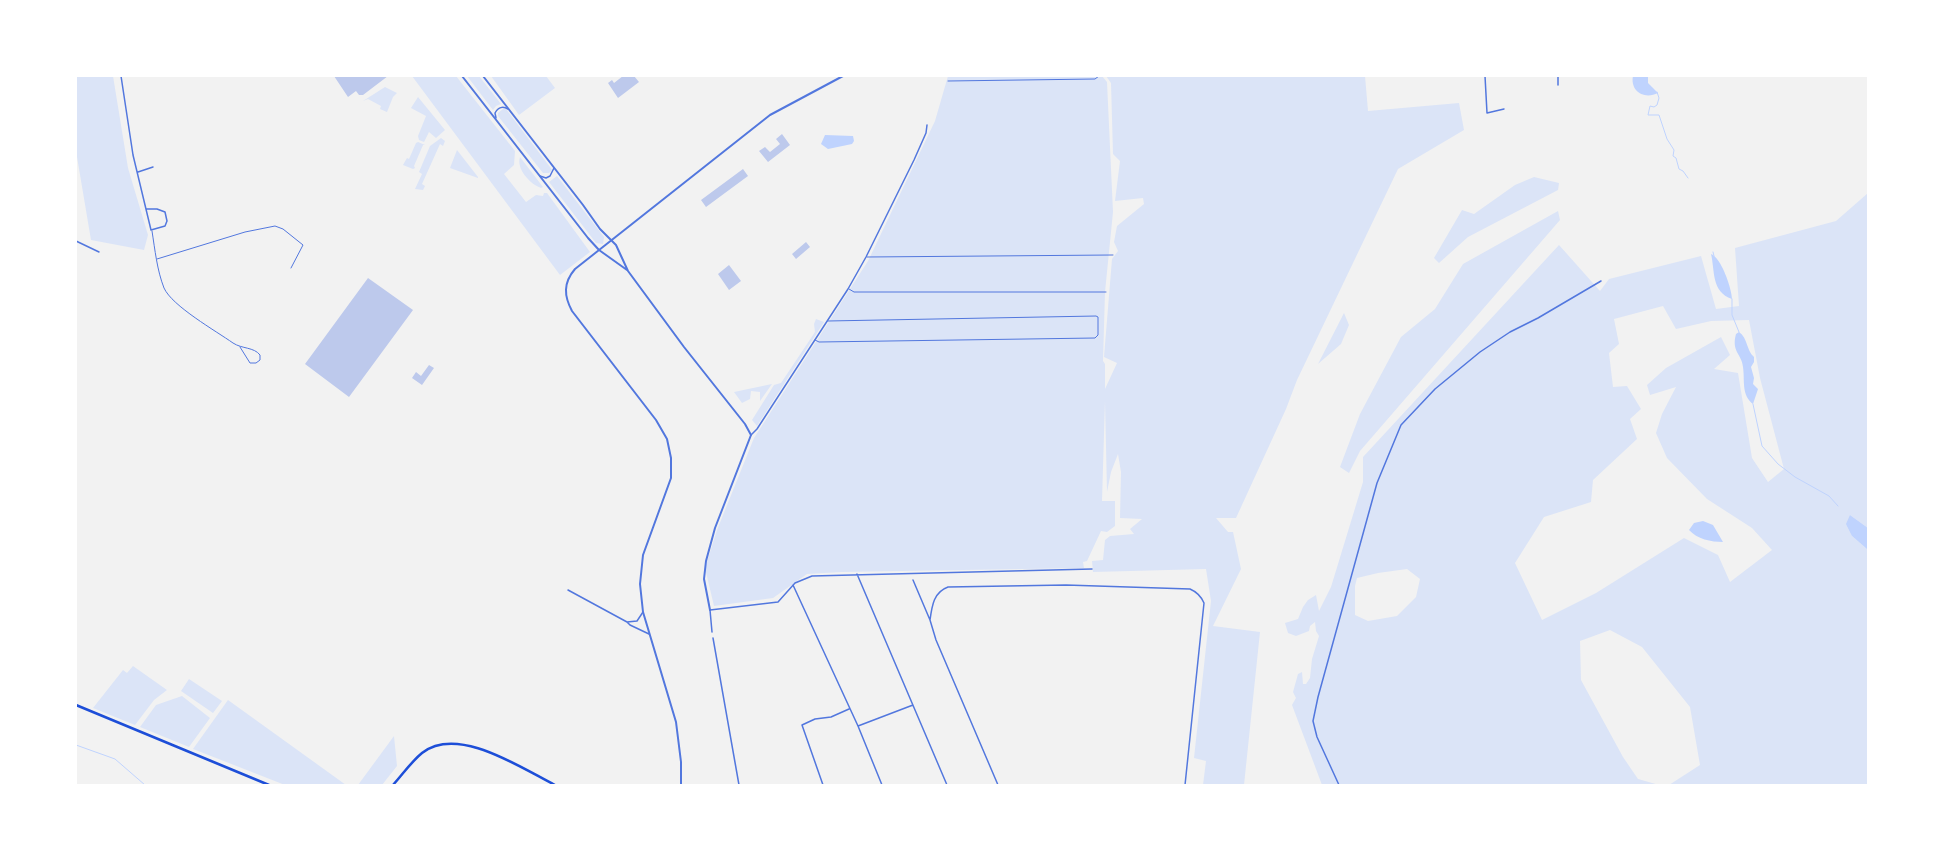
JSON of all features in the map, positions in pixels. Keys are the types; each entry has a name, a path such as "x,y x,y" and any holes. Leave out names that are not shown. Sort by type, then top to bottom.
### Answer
{"main road":[{"path":"76,705 269,785"},
{"path":"394,785 423,753 438,746 447,744 459,744 475,747 555,785"}],"street":[{"path":"121,76 137,172 146,209 152,230 164,226 167,221 166,214 162,210 146,209"},
{"path":"462,76 599,250 628,271"},
{"path":"483,76 610,241 616,245 628,271 684,347 745,424 751,434"},
{"path":"681,785 681,762 676,722 643,612 640,584 643,555 671,478 671,458 667,439 656,420 566,301 566,285 570,274 770,115 843,76"},
{"path":"1484,76 1487,114 1504,109"},
{"path":"1558,76 1558,85"},
{"path":"496,118 495,113 498,108 503,107 508,109"},
{"path":"712,632 710,610 704,579 706,561 715,528 751,434 757,429 848,289 866,257 914,160 926,133 927,125"},
{"path":"540,176 546,178 550,176 554,171 553,166"},
{"path":"137,172 153,167"},
{"path":"76,241 99,252"},
{"path":"1339,785 1320,746 1313,721 1318,697 1377,483 1401,425 1435,388 1480,352 1510,332 1538,318 1601,282"},
{"path":"710,610 778,602 794,585 812,576 1092,569"},
{"path":"857,574 947,785"},
{"path":"913,580 930,620 936,640 998,785"},
{"path":"794,585 858,726 882,785"},
{"path":"930,620 932,605 935,597 939,592 948,587 1066,585 1190,589 1195,592 1204,603 1185,785"},
{"path":"568,590 649,634"},
{"path":"627,622 637,621 643,612"},
{"path":"713,638 739,785"},
{"path":"858,726 913,705"},
{"path":"823,785 802,725 815,720 830,717 849,708"}],"lane":[{"path":"948,81 1095,80 1099,76"},
{"path":"156,259 244,232 275,226 283,229 303,245 291,268"},
{"path":"152,230 156,259 165,289 170,297 201,322 240,347 255,351 260,355 260,360 256,363 250,363 240,347"},
{"path":"866,257 1112,254"},
{"path":"848,289 854,292 1106,292"},
{"path":"815,339 819,342 1095,338 1098,335 1098,317 1096,316 827,321"}],"shaded area":[{"path":"76,76 113,76 128,168 148,235 144,250 91,240 76,151"},
{"path":"412,76 456,76 515,151 514,165 504,174 526,202 536,195 543,196 544,193 547,193 590,252 560,275"},
{"path":"467,76 479,76 501,104 496,106 493,110"},
{"path":"491,76 546,76 555,88 519,115"},
{"path":"948,76 1102,76 1107,82 1113,212 1105,292 1103,361 1105,364 1105,389 1117,363 1104,357 1112,259 1118,251 1114,242 1117,226 1144,204 1143,198 1115,201 1120,161 1113,154 1111,83 1106,76 1365,76 1368,111 1459,103 1464,130 1398,169 1297,380 1286,409 1236,518 1216,518 1228,532 1233,532 1241,569 1213,626 1260,632 1244,785 1203,785 1206,761 1194,758 1211,601 1206,569 1093,572 1092,561 1103,560 1105,540 1110,536 1134,534 1130,529 1142,519 1120,518 1121,472 1118,454 1111,472 1107,492 1105,401 1102,501 1115,501 1115,526 1107,532 1101,531 1087,561 1083,562 1084,568 842,572 807,574 773,598 714,606 705,568 717,530 754,438 868,261 935,121"},
{"path":"385,87 397,93 393,97 387,112 380,109 381,106 368,99 363,101"},
{"path":"418,97 445,130 436,138 429,132 424,142 419,140 418,136 426,116 411,108"},
{"path":"503,109 506,109 550,167 552,170 549,173 543,173 498,116 498,113"},
{"path":"441,138 445,141 443,146 440,144 422,184 425,186 423,190 415,189 422,174 419,172 430,146"},
{"path":"418,142 425,145 423,145 414,166 415,168 413,169 403,165 407,158 409,159 416,143"},
{"path":"457,150 478,177 478,178 450,168"},
{"path":"520,157 543,187 541,188 528,180 520,166"},
{"path":"557,176 604,237 603,244 596,243 549,182"},
{"path":"1534,177 1559,183 1558,190 1468,237 1439,263 1434,258 1462,210 1474,214 1515,185"},
{"path":"1868,193 1868,528 1850,515 1852,536 1868,550 1868,785 1669,785 1700,765 1690,707 1642,647 1610,630 1580,641 1581,680 1623,757 1638,779 1659,785 1322,785 1292,705 1296,698 1293,692 1298,674 1302,672 1303,684 1306,684 1310,678 1312,659 1319,636 1316,631 1315,622 1310,626 1309,631 1296,636 1288,633 1285,623 1298,619 1308,600 1316,595 1319,611 1331,587 1363,482 1363,457 1559,245 1600,291 1609,279 1701,256 1716,309 1739,306 1735,248 1836,221","holes":["1663,306 1676,329 1711,321 1749,320 1760,378 1784,469 1768,482 1752,458 1738,373 1714,369 1730,355 1721,337 1666,368 1647,385 1650,395 1676,387 1662,414 1656,433 1667,458 1707,499 1752,528 1772,550 1730,582 1718,555 1684,538 1596,593 1542,620 1515,563 1544,517 1591,502 1593,480 1637,439 1630,419 1641,409 1627,386 1613,387 1609,353 1619,344 1614,319","1407,569 1420,579 1416,597 1397,616 1368,621 1355,615 1355,586 1357,578 1378,573"]},
{"path":"1558,211 1560,220 1360,451 1349,473 1340,467 1360,414 1401,337 1435,309 1463,264"},
{"path":"1344,313 1349,325 1341,344 1318,364"},
{"path":"816,319 824,322 757,426 752,420 774,385 781,383 815,332 814,324"},
{"path":"772,384 760,401 760,392 751,391 750,399 742,403 734,392"},
{"path":"133,666 167,690 154,700 135,725 93,708 123,670 127,673"},
{"path":"189,679 222,701 213,713 181,691"},
{"path":"182,696 210,718 189,747 140,727 156,705"},
{"path":"228,700 346,785 285,785 193,749"},
{"path":"394,736 397,766 382,785 358,785"}],"water":[{"path":"1633,76 1648,76 1648,83 1658,93 1653,95 1643,95 1639,93 1634,86"},
{"path":"825,135 853,136 854,141 852,144 828,149 821,144"},
{"path":"1711,254 1715,256 1722,267 1728,281 1732,299 1725,296 1717,286"},
{"path":"1739,332 1744,337 1751,354 1754,357 1754,362 1751,367 1754,378 1753,384 1758,389 1753,404 1745,392 1744,372 1735,345 1736,334"},
{"path":"1850,515 1868,528 1868,550 1852,536 1846,524"},
{"path":"1703,521 1713,525 1723,542 1704,539 1696,536 1689,530 1694,523"}],"building":[{"path":"334,76 388,76 363,95 359,95 356,91 348,97"},
{"path":"623,76 634,76 639,82 618,98 608,83 612,80 614,83"},
{"path":"782,134 790,145 768,162 759,151 765,147 770,152 780,144 776,139"},
{"path":"743,169 748,176 706,207 701,200"},
{"path":"806,242 810,247 796,259 792,254"},
{"path":"729,265 741,281 729,290 718,274"},
{"path":"368,278 413,310 349,397 305,364"},
{"path":"429,365 434,368 422,385 412,378 416,372 421,376"}],"waterway":[{"path":"1657,92 1659,98 1657,105 1654,107 1650,106 1648,115 1659,115 1667,139 1674,150 1673,156 1676,158 1679,169 1683,171 1688,178"},
{"path":"1713,252 1714,256"},
{"path":"1732,299 1732,315 1739,332"},
{"path":"1753,404 1762,446 1778,464 1795,477 1829,496 1838,506"},
{"path":"76,745 115,759 145,785"}]}
